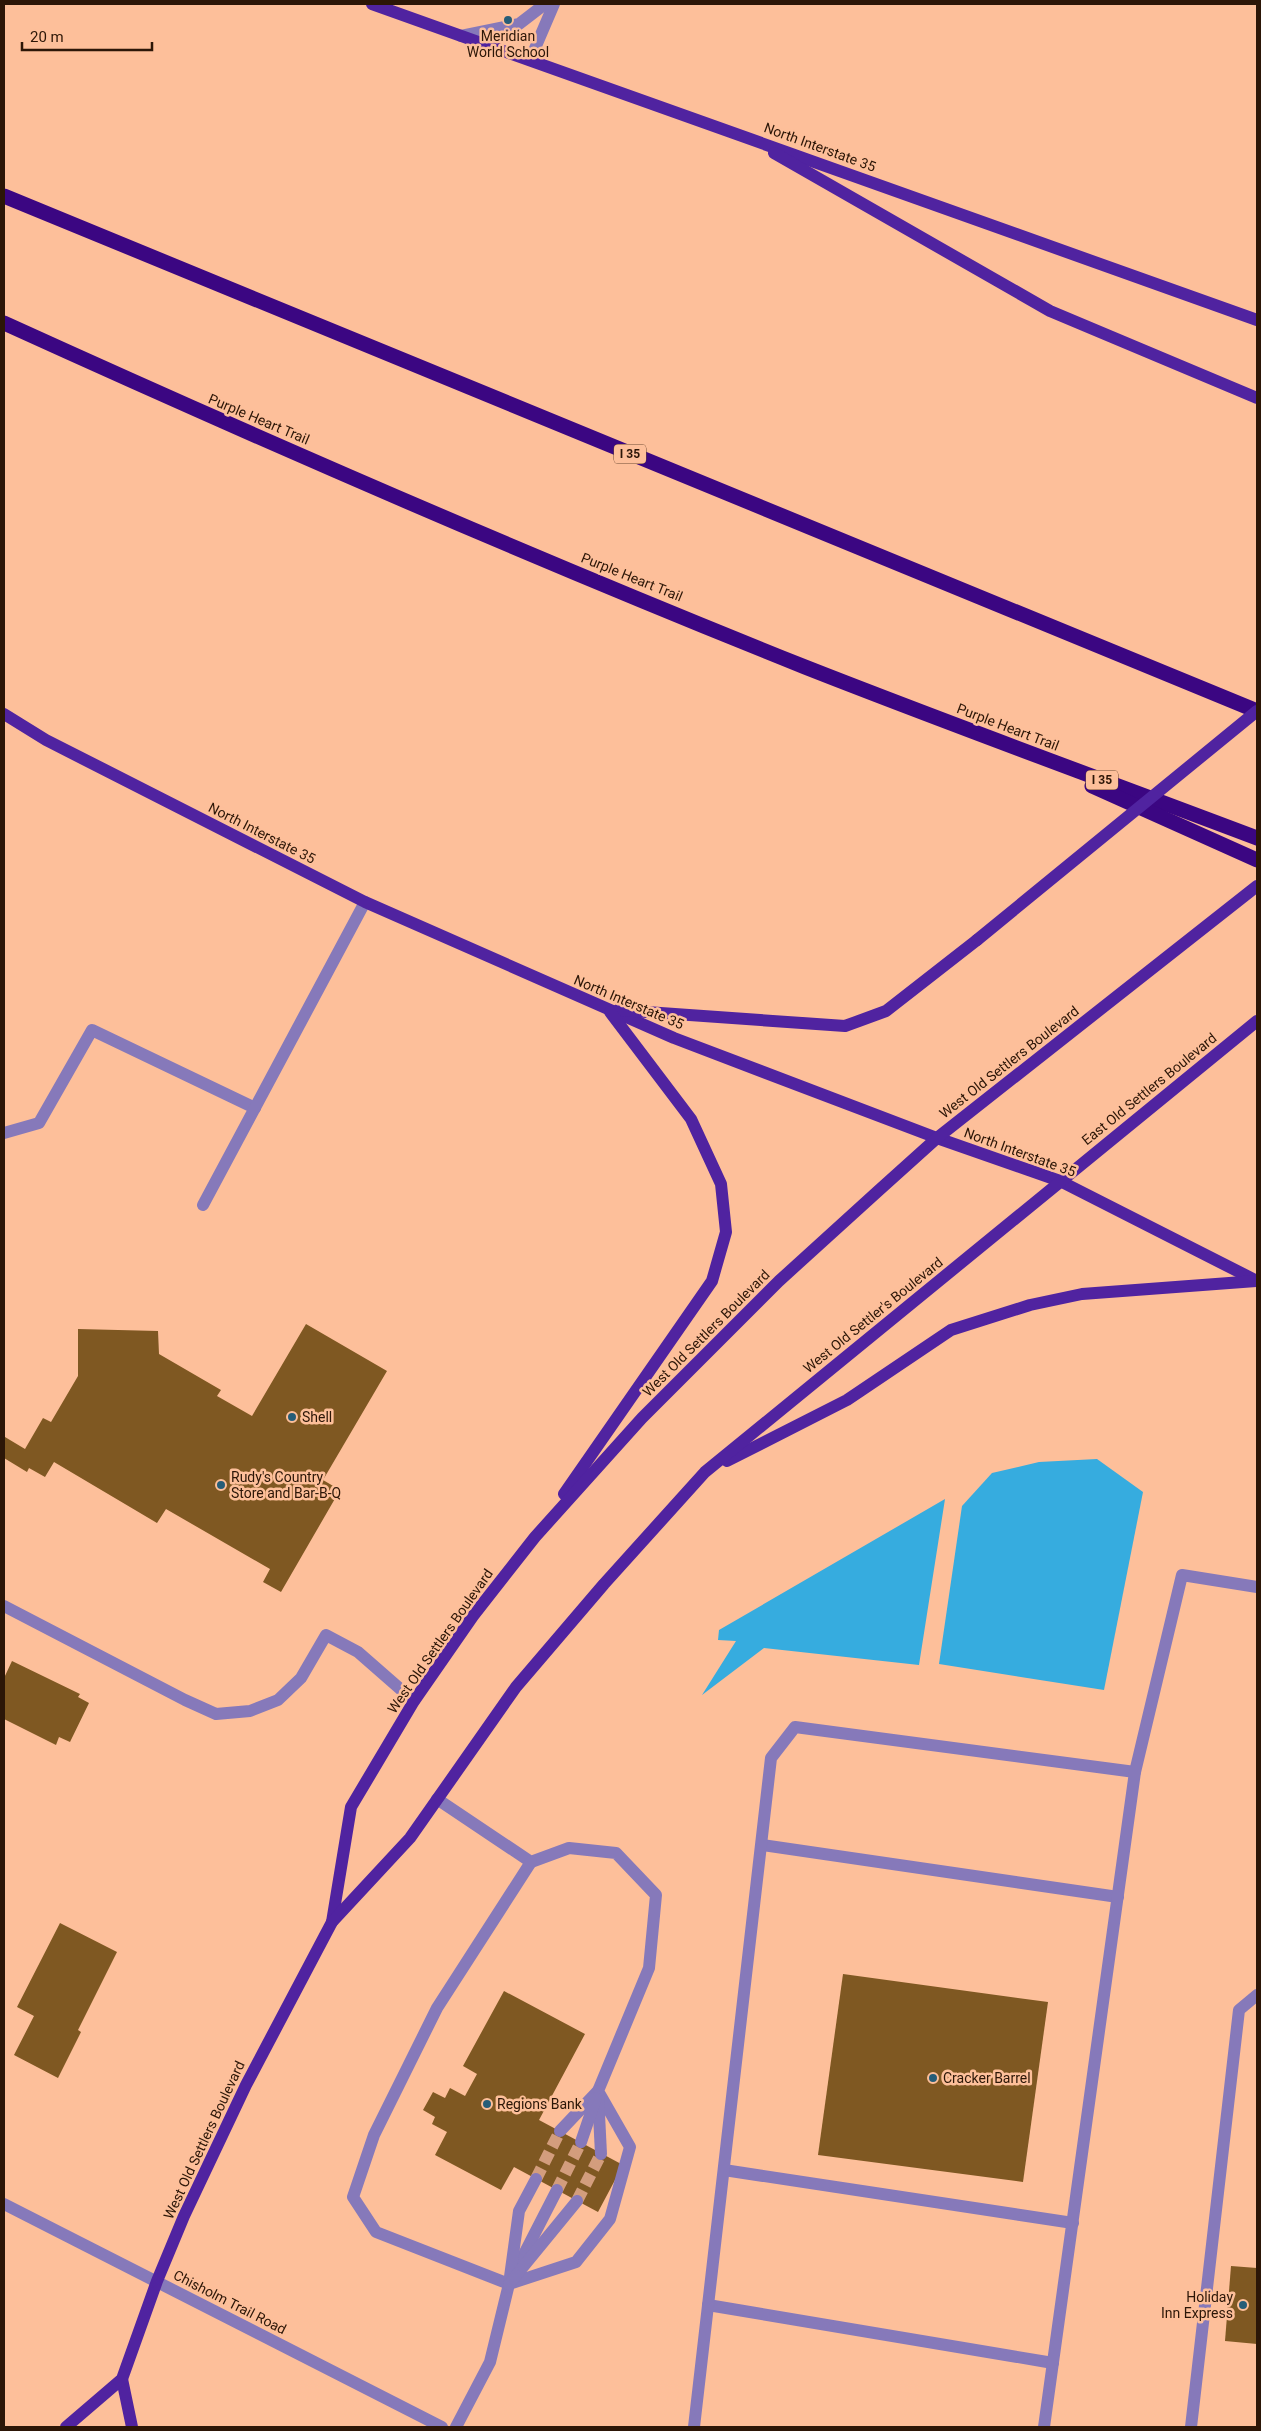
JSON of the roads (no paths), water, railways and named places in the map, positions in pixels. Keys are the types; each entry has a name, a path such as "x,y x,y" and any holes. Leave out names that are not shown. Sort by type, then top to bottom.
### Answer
{"highway":[{"name":"I 35","path":"4,196 1257,711"},
{"name":"Purple Heart Trail","path":"4,322 172,399 551,562 804,666 1257,838"},
{"path":"947,721 1257,860"}],"main road":[{"name":"North Interstate 35","path":"372,4 1257,320"},
{"path":"746,136 1050,311 1257,398"},
{"path":"608,1010 845,1026 886,1010 977,940 1257,711"},
{"name":"North Interstate 35","path":"4,714 46,740 365,902 674,1038 937,1138 1060,1181 1257,1281"},
{"name":"West Old Settlers Boulevard","path":"332,1922 351,1807 414,1701 473,1616 535,1537 642,1418 779,1281 937,1138 1257,886"},
{"path":"535,1537 712,1281 726,1232 721,1184 691,1119 608,1010"},
{"name":"East Old Settlers Boulevard","path":"1060,1181 1257,1021"},
{"name":"West Old Settler's Boulevard","path":"705,1472 1060,1181"},
{"path":"705,1472 847,1400 951,1330 1030,1305 1082,1294 1257,1281"},
{"name":"West Old Settlers Boulevard","path":"66,2427 122,2379 157,2281 184,2216 246,2085 332,1922 410,1838 516,1687 604,1584 705,1472"},
{"path":"122,2379 132,2427"}],"street":[{"path":"461,36 519,24 545,4"},
{"path":"530,60 554,4"},
{"path":"203,1205 365,902"},
{"path":"4,1133 39,1123 92,1030 255,1108"},
{"path":"1044,2427 1135,1772 1182,1574 1257,1587"},
{"path":"4,1606 185,1700 216,1714 250,1712 278,1700 301,1678 326,1635 358,1652 414,1701"},
{"path":"694,2427 771,1758 795,1727 1135,1772"},
{"path":"437,1798 531,1862"},
{"path":"762,1844 1118,1897"},
{"path":"580,2142 598,2091 648,1968 656,1895 616,1853 569,1848 531,1862 438,2008 374,2135 353,2197 376,2232 509,2284 576,2262 610,2219 630,2147 598,2091"},
{"path":"1191,2427 1239,2010 1257,1995"},
{"path":"560,2131 598,2091"},
{"path":"598,2091 601,2154"},
{"path":"724,2170 1073,2223"},
{"path":"456,2427 490,2362 509,2284 519,2211 536,2179"},
{"path":"509,2284 557,2190"},
{"path":"509,2284 578,2201"},
{"name":"Chisholm Trail Road","path":"4,2204 442,2427"},
{"path":"708,2305 1053,2363"}],"water":[{"path":"1097,1459 1143,1492 1104,1690 939,1664 962,1506 992,1473 1039,1462"},
{"path":"945,1499 919,1665 764,1648 702,1695 736,1641 718,1640 719,1630"}],"tunnel":[{"path":"536,2179 560,2131"},
{"path":"557,2190 581,2142"},
{"path":"577,2201 601,2154"}],"place":[{"name":"Meridian World School","path":"508,20"},
{"name":"Shell","path":"292,1417"},
{"name":"Rudy's Country Store and Bar-B-Q","path":"221,1485"},
{"name":"Cracker Barrel","path":"933,2078"},
{"name":"Regions Bank","path":"487,2104"},
{"name":"Holiday Inn Express","path":"1243,2305"}]}
